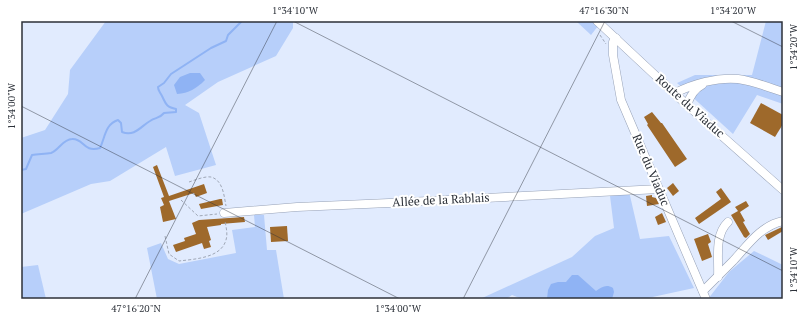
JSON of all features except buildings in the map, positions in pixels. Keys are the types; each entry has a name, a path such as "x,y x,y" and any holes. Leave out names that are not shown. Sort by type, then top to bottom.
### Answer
{"street":[{"name":"Route du Viaduc","path":"597,21 687,105 783,190"},
{"name":"Rue du Viaduc","path":"616,38 613,42 613,54 621,100 704,295"},
{"path":"675,93 692,85 726,79 738,79 783,92"},
{"path":"687,105 696,88 706,83"},
{"name":"Allée de la Rablais","path":"225,212 297,206 389,203 659,189"},
{"path":"704,295 755,236 766,227 783,221"},
{"path":"718,277 719,236 722,227 728,222"}],"path":[{"path":"165,236 169,254 179,261 197,259 213,254 222,247 227,239 222,187 217,180 210,177 189,182"},
{"path":"181,200 198,216 225,212"}],"shaded area":[{"path":"106,21 293,21 293,28 276,56 218,82 185,105 199,113 216,165 175,176 166,147 110,181 91,184 21,214 21,138 45,130 68,94 70,70"},
{"path":"576,21 602,21 591,35"},
{"path":"766,21 783,21 783,104 757,95 733,134 677,83 695,75 752,75"},
{"path":"190,73 200,73 205,80 192,90 177,94 174,85 180,77"},
{"path":"628,187 640,239 669,236 694,288 648,298 649,299 522,299 512,295 506,299 480,299 572,257 595,236 614,228 609,188"},
{"path":"254,215 264,215 267,250 276,250 284,299 157,299 147,248 161,243 168,259 179,264 236,253 232,230 255,227"},
{"path":"754,251 783,265 783,299 708,299 729,272"},
{"path":"38,265 46,299 21,299 21,267"},
{"path":"572,275 578,275 596,291 606,286 613,288 614,292 612,299 547,299 548,290 551,284 566,282"}],"waterway":[{"path":"21,170 26,169 32,155 51,153 69,139 76,139 90,149 100,148 108,128 118,120 121,123 122,132 131,133 164,113 176,112 176,109 168,106 158,87 164,83 171,74 211,48 226,41 228,35 242,21"}]}
